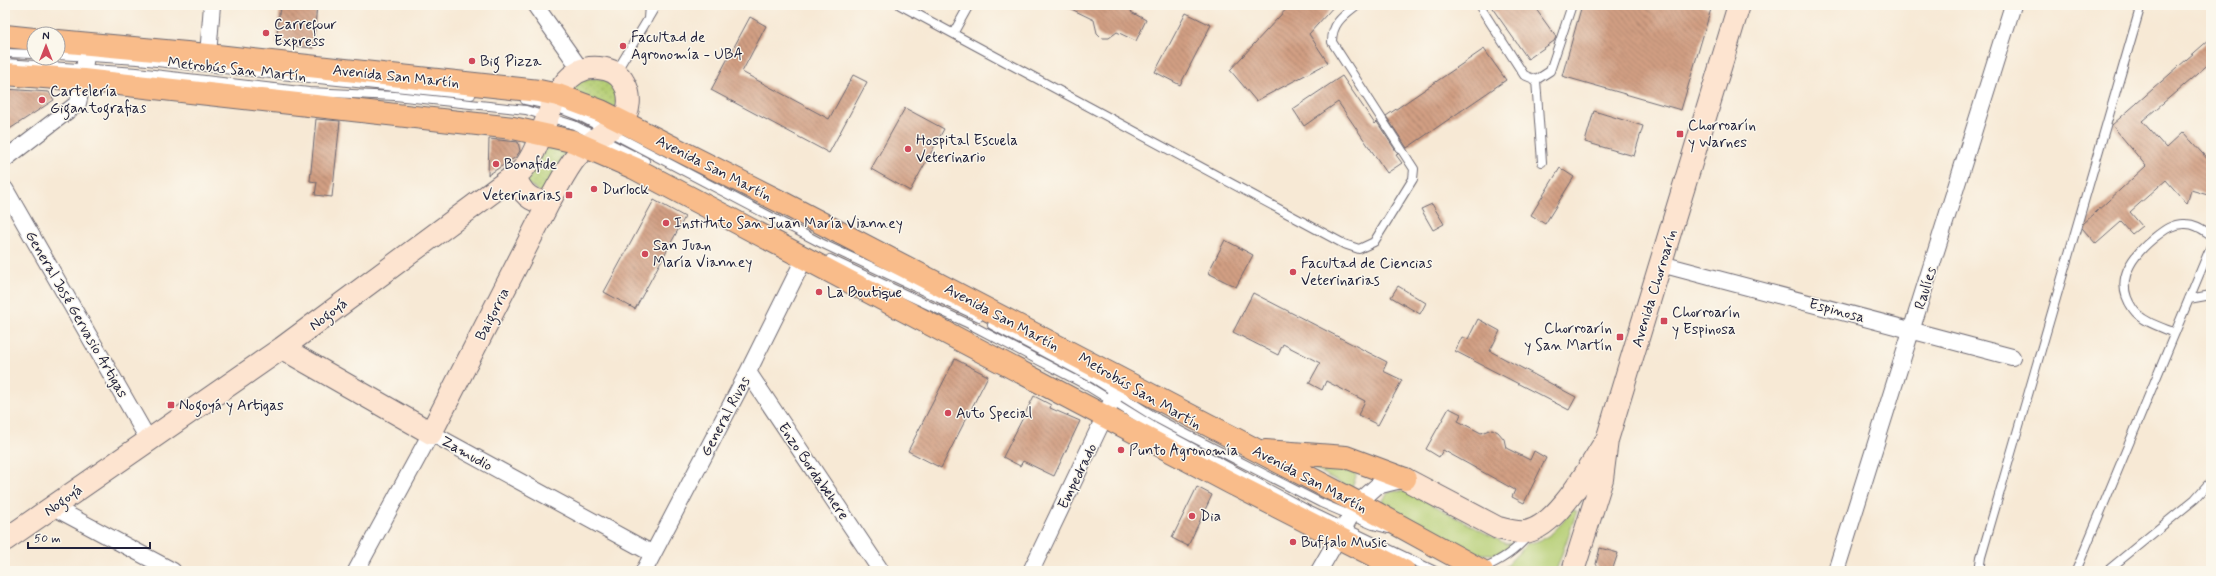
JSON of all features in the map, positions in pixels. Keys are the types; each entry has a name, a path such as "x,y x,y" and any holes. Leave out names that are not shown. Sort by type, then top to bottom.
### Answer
{"main road":[{"path":"5,36 26,38"},
{"name":"Avenida San Martín","path":"66,47 85,62 513,128 550,112 580,102 603,134 634,168 812,257 1114,397 1255,450 1347,521 1404,571"},
{"name":"Avenida San Martín","path":"5,74 85,62 208,55 539,91 550,112 782,203 1114,397 1347,521 1411,534 1480,570"},
{"path":"1255,450 1346,457 1405,479"}],"street":[{"path":"208,55 212,5"},
{"path":"535,5 582,70 619,67"},
{"name":"Avenida Chorroarín","path":"1573,571 1602,479 1607,440 1739,5"},
{"name":"Raulíes","path":"1836,571 2013,5"},
{"path":"5,160 78,103 85,62"},
{"name":"Baigorria","path":"356,571 432,433 550,200 570,164 627,111 629,96 619,67"},
{"name":"Nogoyá","path":"5,540 148,439 282,348 515,175 530,159 564,84 575,73 582,70"},
{"path":"515,175 522,190 527,196 540,201 550,200"},
{"name":"General José Gervasio Artigas","path":"5,189 148,439"},
{"name":"General Rivas","path":"644,571 748,372 812,257"},
{"name":"Espinosa","path":"1661,264 2012,357"},
{"name":"Zamudio","path":"282,348 432,433 653,554"},
{"name":"Enzo Bordabehere","path":"748,372 881,571"},
{"name":"Empedrado","path":"1031,571 1114,397"},
{"path":"1319,571 1347,521 1378,486 1405,479 1498,528 1513,532 1526,532 1535,528 1557,512 1568,500 1607,440"},
{"path":"53,507 173,571"}],"lane":[{"path":"648,19 649,5"},
{"path":"619,67 656,5"},
{"path":"900,5 954,32 1336,240 1359,249 1374,242 1413,179 1414,169 1332,42 1332,31 1341,18 1357,5"},
{"path":"954,32 969,5"},
{"path":"1479,5 1524,74 1536,80"},
{"path":"1536,80 1550,71 1572,5"},
{"path":"1979,571 1981,557 2141,5"},
{"path":"5,52 26,53"},
{"name":"Metrobús San Martín","path":"66,57 85,62"},
{"name":"Metrobús San Martín","path":"5,63 85,62 484,96"},
{"path":"1536,80 1542,162"},
{"path":"515,99 550,112"},
{"path":"603,134 653,166"},
{"name":"Metrobús San Martín","path":"603,134 821,243 974,315 1096,380 1114,397"},
{"name":"Metrobús San Martín","path":"782,203 860,261"},
{"path":"2175,333 2145,320 2133,308 2125,289 2128,269 2138,251 2166,229 2176,224 2192,224 2211,235"},
{"path":"2076,571 2211,246"},
{"path":"2189,299 2211,295"},
{"path":"2107,571 2194,498 2211,481"},
{"path":"1347,521 1435,571"},
{"path":"1480,570 1500,560 1519,547 1535,528"}],"green space":[{"path":"584,78 607,79 613,86 617,98 614,112 569,93"},
{"path":"547,146 567,152 543,194 525,182"},
{"path":"1300,461 1334,465 1355,471 1356,477 1351,489"},
{"path":"1393,491 1409,492 1506,544 1516,543 1515,546 1499,554 1480,554 1380,504 1388,493"},
{"path":"1572,510 1577,511 1556,571 1507,571 1503,569 1528,543 1542,539 1553,532"}],"building":[{"path":"280,5 317,5 313,48 276,44"},
{"path":"1063,5 1134,5 1131,12 1146,20 1136,41 1117,32 1109,38 1102,38 1097,33 1094,20"},
{"path":"1290,5 1335,5 1309,34 1328,63 1256,101 1230,70"},
{"path":"1490,5 1533,5 1556,37 1554,41 1528,59"},
{"path":"1582,5 1700,5 1711,9 1681,110 1562,76"},
{"path":"1186,13 1211,25 1180,85 1155,72"},
{"path":"750,17 766,26 742,72 829,119 853,75 867,82 829,153 711,90"},
{"path":"2211,38 2211,62 2142,121 2166,148 2183,132 2211,163 2211,196 2191,190 2187,204 2166,180 2130,212 2142,226 2132,234 2121,222 2096,244 2082,228 2083,224 2146,166 2112,125"},
{"path":"1484,49 1506,80 1407,148 1386,116"},
{"path":"1342,76 1375,124 1377,122 1398,154 1396,155 1402,163 1387,173 1338,102 1304,126 1293,109"},
{"path":"5,89 49,92 54,100 5,132"},
{"name":"Hospital Escuela Veterinario","path":"905,108 944,129 910,191 871,169"},
{"path":"1594,111 1643,126 1634,156 1585,142"},
{"path":"316,119 340,121 332,197 315,195 317,182 310,181"},
{"name":"Bonafide","path":"489,139 518,142 520,151 516,157 488,175"},
{"path":"1560,168 1574,177 1545,224 1531,215"},
{"name":"San Juan María Vianney","path":"654,200 685,217 635,309 604,292"},
{"path":"1432,204 1444,224 1433,230 1421,209"},
{"path":"1225,240 1253,255 1236,287 1208,273"},
{"path":"1398,286 1426,303 1420,314 1391,297"},
{"path":"1253,293 1387,362 1383,371 1402,380 1378,425 1358,415 1365,401 1326,381 1322,390 1309,383 1320,363 1283,344 1278,355 1233,332"},
{"path":"1478,319 1500,331 1490,351 1576,397 1569,410 1455,351 1462,337 1468,339"},
{"name":"Auto Special","path":"955,359 988,376 941,468 908,451"},
{"path":"1034,396 1051,405 1050,408 1080,421 1054,476 1023,461 1020,466 1003,457"},
{"path":"1449,408 1461,414 1458,421 1481,433 1492,429 1498,432 1504,439 1506,448 1530,460 1534,451 1546,458 1524,503 1512,497 1515,490 1443,450 1439,457 1426,449"},
{"name":"Dia","path":"1197,487 1212,495 1188,546 1172,538"},
{"path":"1600,548 1618,553 1612,571 1600,571 1596,564"}],"place":[{"name":"Carrefour Express","path":"266,33"},
{"name":"Facultad de Agronomía - UBA","path":"623,46"},
{"name":"Big Pizza","path":"472,61"},
{"name":"Cartelería Gigantografias","path":"42,100"},
{"name":"Chorroarín y Warnes","path":"1680,134"},
{"name":"Hospital Escuela Veterinario","path":"908,149"},
{"name":"Bonafide","path":"496,164"},
{"name":"Durlock","path":"594,189"},
{"name":"Veterinarias","path":"569,195"},
{"name":"Instituto San Juan María Vianney","path":"666,223"},
{"name":"San Juan María Vianney","path":"645,254"},
{"name":"Facultad de Ciencias Veterinarias","path":"1293,272"},
{"name":"La Boutique","path":"819,292"},
{"name":"Chorroarín y Espinosa","path":"1664,321"},
{"name":"Chorroarín y San Martín","path":"1620,337"},
{"name":"Nogoyá y Artigas","path":"171,405"},
{"name":"Auto Special","path":"948,413"},
{"name":"Punto Agronomía","path":"1121,450"},
{"name":"Dia","path":"1192,516"},
{"name":"Buffalo Music","path":"1293,542"}]}
